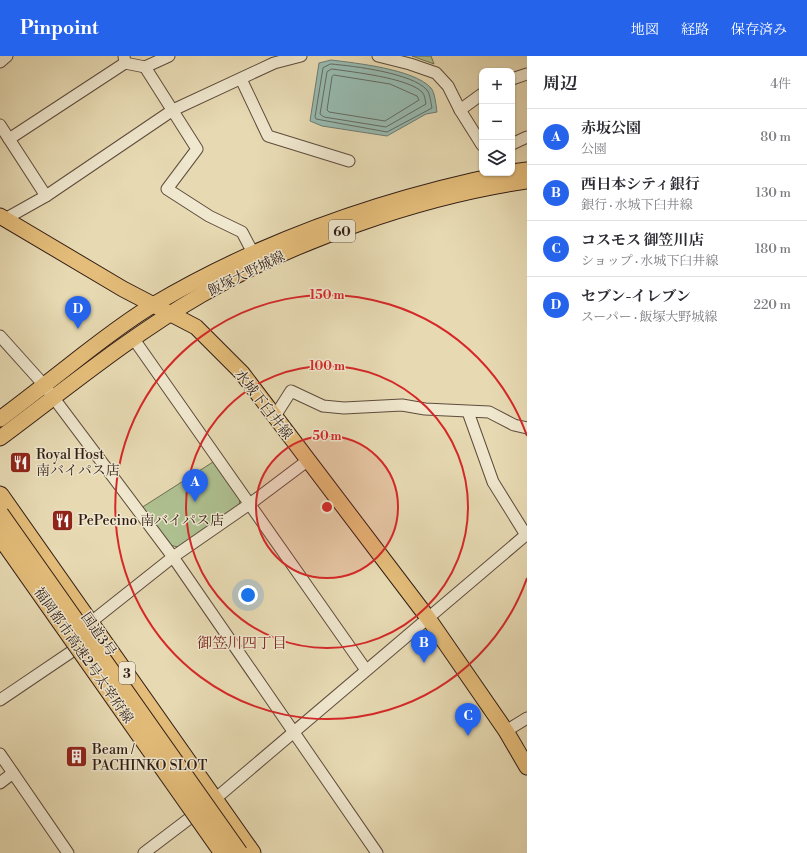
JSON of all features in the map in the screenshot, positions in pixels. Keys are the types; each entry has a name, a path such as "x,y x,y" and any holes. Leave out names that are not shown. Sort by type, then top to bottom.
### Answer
{"highway":[{"name":"国道3号","path":"0,494 252,853"},
{"name":"福岡都市高速2号太宰府線","path":"0,514 239,853"},
{"name":"福岡都市高速2号太宰府線","path":"0,536 223,853"},
{"name":"3","path":"0,548 74,650 216,853"}],"main road":[{"path":"515,172 527,170"},
{"name":"飯塚大野城線","path":"0,419 122,325 152,305 226,265 336,219 385,203 459,183 493,176"},
{"name":"飯塚大野城線","path":"0,438 133,338 201,295 251,268 322,238 388,214 443,199 527,181"},
{"name":"水城下臼井線","path":"3,217 152,305 196,327 242,373 307,461 428,618 506,732 527,767"}],"street":[{"path":"0,62 7,56"},
{"path":"145,67 169,56"},
{"path":"3,217 46,196 173,110 240,79 271,60 301,56"},
{"path":"378,56 410,64 436,73 448,86 460,110 479,140"},
{"path":"9,139 124,59 145,67 197,149 167,189 209,216 242,232 252,253"},
{"path":"515,78 527,74"},
{"path":"240,79 268,136 349,161"},
{"path":"460,110 479,96"},
{"path":"0,125 46,196"},
{"path":"515,143 527,137"},
{"path":"0,336 44,385 173,557 292,732 377,853"},
{"path":"133,338 251,504 366,670"},
{"path":"275,416 291,391 323,406 344,408 402,405 468,412 489,412 514,426 527,428"},
{"path":"144,853 215,800 292,732 526,535 493,482 468,412"},
{"path":"91,622 173,557 251,504 307,461"},
{"path":"0,700 74,650"},
{"path":"506,732 527,718"},
{"path":"0,754 68,853"},
{"path":"0,783 13,773"}],"green space":[{"path":"412,56 431,56 434,64"},
{"path":"213,462 240,498 239,506 178,547 169,545 141,508"}],"water":[{"path":"331,60 384,68 412,76 423,81 432,90 437,112 426,114 387,136 322,126 310,121 319,63"}],"place":[{"name":"セブン-イレブン","path":"78,329"},
{"name":"Royal Host 南バイパス店","path":"21,462"},
{"name":"赤坂公園","path":"195,502"},
{"name":"PePecino 南バイパス店","path":"62,520"},
{"name":"西日本シティ銀行","path":"424,663"},
{"name":"コスモス 御笠川店","path":"468,736"},
{"name":"Beam / PACHINKO SLOT","path":"76,757"}],"district":[{"name":"御笠川四丁目","path":"242,643"}]}
